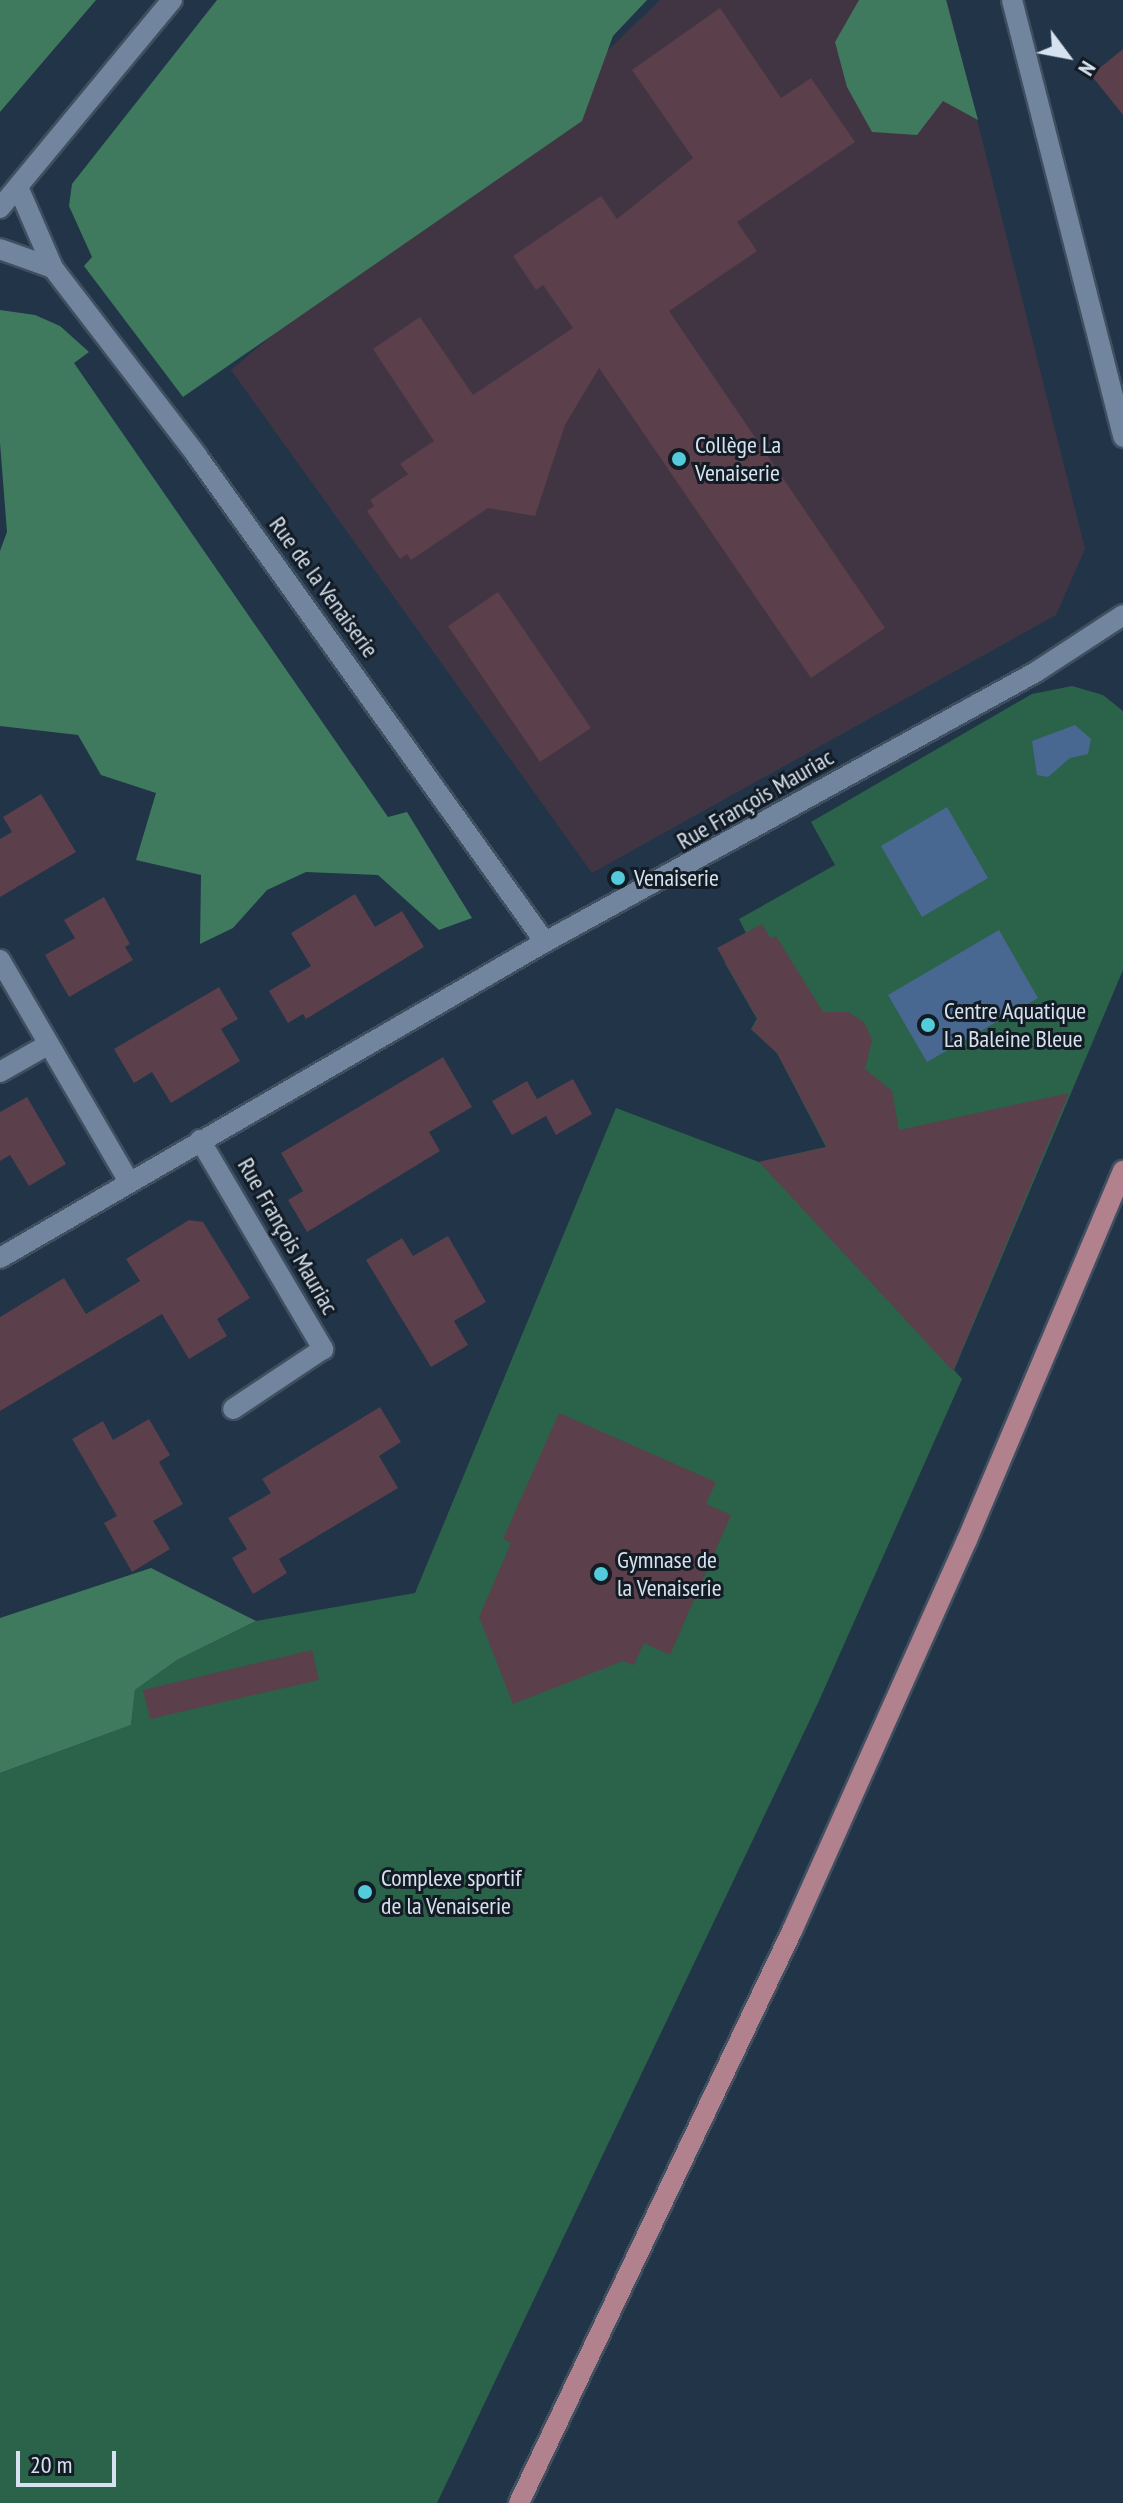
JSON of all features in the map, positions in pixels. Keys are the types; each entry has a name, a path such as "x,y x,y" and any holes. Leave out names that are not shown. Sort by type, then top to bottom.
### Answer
{"main road":[{"path":"519,2503 792,1931 967,1540 1123,1171"}],"street":[{"path":"0,208 172,0"},
{"path":"1012,0 1107,360 1123,437"},
{"name":"Rue de la Venaiserie","path":"18,187 53,268 205,466 545,942"},
{"path":"0,249 53,268"},
{"name":"Rue François Mauriac","path":"0,1258 128,1180 545,942 1036,672 1123,615"},
{"path":"0,960 128,1180"},
{"path":"0,1072 49,1044"},
{"name":"Rue François Mauriac","path":"200,1140 323,1349 233,1409"}],"shaded area":[{"name":"Collège La Venaiserie","path":"660,0 947,0 1085,549 1056,615 592,873 231,370 578,79"}],"green space":[{"path":"0,0 96,0 0,112"},
{"path":"217,0 647,0 613,36 582,121 183,397 84,266 92,257 69,206 72,184"},
{"path":"859,0 946,0 978,120 943,101 917,135 872,132 847,87 835,42"},
{"path":"0,310 35,315 60,326 89,352 74,363 388,817 407,812 472,918 439,930 378,875 306,872 267,890 233,928 200,944 201,875 136,860 156,793 101,775 78,735 0,726 0,551 7,532 0,443"},
{"name":"Complexe sportif de la Venaiserie","path":"1072,686 1103,695 1123,711 1123,970 954,1370 962,1379 818,1703 437,2503 0,2503 0,1773 131,1725 135,1690 177,1660 256,1621 415,1593 616,1108 759,1162 826,1147 777,1053 751,1029 757,1019 725,963 746,933 739,919 835,865 811,822 1032,694"},
{"path":"151,1568 256,1621 177,1660 135,1690 131,1725 0,1773 0,1618"}],"water":[{"path":"1075,725 1091,739 1088,754 1070,758 1048,777 1037,775 1032,741"},
{"path":"947,807 988,878 922,917 881,846"},
{"path":"999,930 1038,998 927,1062 888,995"}],"building":[{"path":"720,8 781,98 811,78 855,142 737,222 757,251 669,311 885,628 811,678 599,368 565,425 535,516 488,508 411,560 407,554 400,559 367,511 374,506 370,500 408,474 400,464 434,441 373,349 420,317 473,395 573,328 543,285 536,290 513,256 601,196 617,219 693,158 632,70"},
{"path":"1123,49 1123,115 1091,75"},
{"path":"498,592 591,728 540,762 448,626"},
{"path":"41,794 76,852 0,897 0,839 12,832 3,817"},
{"path":"355,894 375,927 402,911 424,947 306,1019 303,1014 288,1023 269,991 311,966 291,933"},
{"path":"104,897 130,944 125,947 133,960 69,997 45,955 75,938 64,920"},
{"path":"762,924 770,938 776,936 823,1012 848,1012 864,1022 872,1040 865,1069 892,1091 899,1130 1069,1093 953,1371 759,1162 827,1147 777,1053 751,1029 758,1020 717,948"},
{"path":"219,987 238,1019 221,1029 240,1061 171,1103 152,1072 134,1083 114,1049"},
{"path":"443,1057 472,1107 429,1132 440,1151 307,1232 288,1200 303,1191 281,1153"},
{"path":"573,1079 592,1114 556,1135 546,1116 512,1135 492,1101 527,1081 537,1099"},
{"path":"27,1097 66,1164 29,1186 10,1155 0,1161 0,1112"},
{"path":"189,1220 203,1222 250,1298 217,1319 227,1336 189,1359 162,1314 0,1411 0,1317 64,1278 86,1314 140,1281 126,1259"},
{"path":"448,1236 486,1302 454,1321 468,1345 431,1367 366,1260 402,1238 413,1256"},
{"path":"380,1407 401,1442 379,1456 398,1488 279,1559 287,1573 253,1594 232,1558 247,1549 228,1518 271,1493 262,1479"},
{"name":"Gymnase de la Venaiserie","path":"559,1413 716,1482 706,1504 731,1515 670,1655 644,1643 634,1665 623,1661 513,1704 479,1617 511,1543 503,1539"},
{"path":"149,1419 170,1455 159,1462 183,1504 153,1521 170,1549 132,1572 104,1523 117,1516 72,1439 103,1421 113,1440"},
{"path":"312,1650 319,1680 150,1719 143,1690"}],"place":[{"name":"Collège La Venaiserie","path":"679,459"},
{"name":"Venaiserie","path":"618,878"},
{"name":"Centre Aquatique La Baleine Bleue","path":"928,1025"},
{"name":"Gymnase de la Venaiserie","path":"601,1574"},
{"name":"Complexe sportif de la Venaiserie","path":"365,1892"}]}
